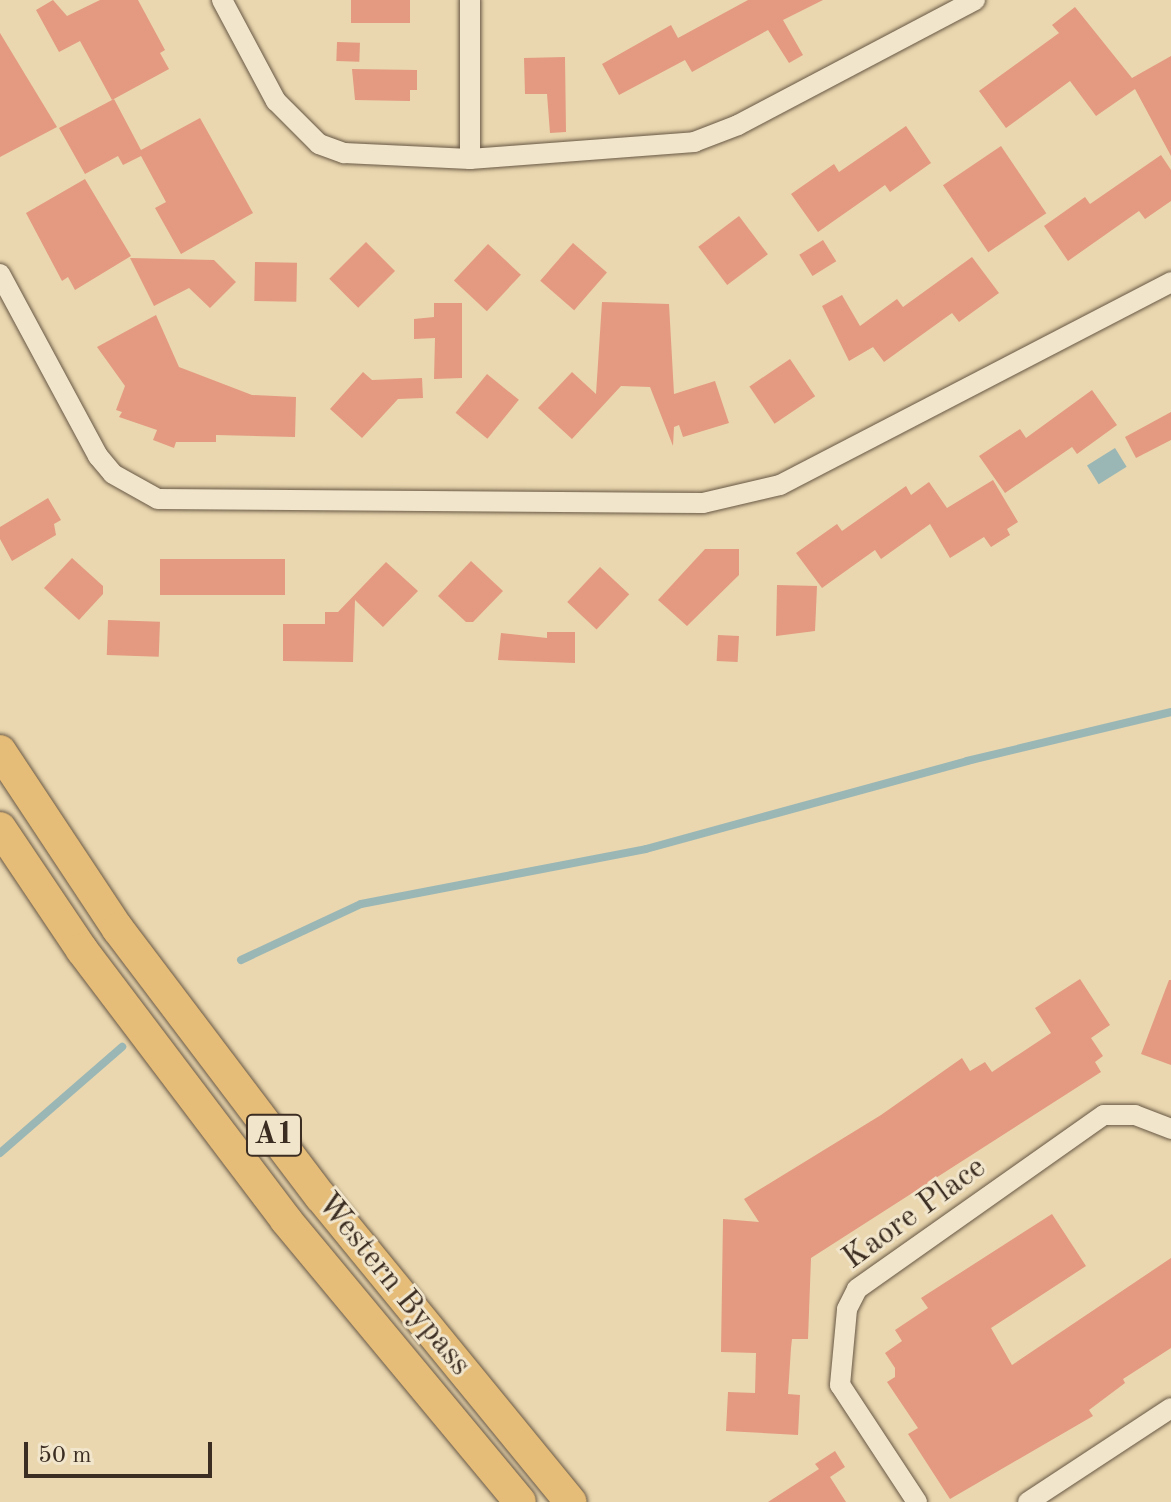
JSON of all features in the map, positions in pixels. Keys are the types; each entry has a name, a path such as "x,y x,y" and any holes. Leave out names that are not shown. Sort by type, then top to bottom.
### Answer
{"highway":[{"name":"Western Bypass","path":"0,751 118,929 321,1197 571,1502"},
{"name":"Western Bypass","path":"0,828 82,950 286,1220 520,1502"}],"street":[{"path":"222,0 276,101 298,128 344,153 470,159 694,142 738,125 975,0"},
{"path":"470,0 470,159"},
{"path":"0,274 98,456 113,474 158,499 703,503 780,485 1171,282"},
{"name":"Kaore Place","path":"917,1502 840,1385 847,1309 857,1289 1104,1115 1135,1115 1171,1129"},
{"path":"1028,1502 1171,1408"}],"water":[{"path":"1115,448 1127,467 1099,484 1087,465"}],"building":[{"path":"53,0 67,16 100,0 138,0 165,50 160,53 169,69 112,100 80,41 59,52 36,10"},
{"path":"351,0 410,0 410,23 351,23"},
{"path":"748,0 823,0 783,20 803,55 789,63 768,30 692,72 685,60 619,95 602,64 671,25 678,38"},
{"path":"1075,7 1132,78 1171,56 1171,156 1135,89 1096,116 1070,81 1006,128 979,91 1059,33 1052,25"},
{"path":"0,33 57,127 0,157"},
{"path":"337,42 360,43 359,62 336,61"},
{"path":"565,57 566,132 550,133 547,94 525,94 524,58"},
{"path":"352,69 417,70 417,90 410,90 410,101 355,100"},
{"path":"114,99 141,150 200,118 253,213 181,254 155,208 166,202 141,156 123,165 118,156 85,174 59,128"},
{"path":"906,126 931,163 890,192 885,185 818,232 791,194 834,164 839,172"},
{"path":"1001,146 1046,213 988,252 943,185"},
{"path":"1161,155 1171,170 1171,201 1145,219 1139,211 1068,261 1044,226 1085,197 1090,204"},
{"path":"85,179 131,256 75,290 68,277 62,281 26,213"},
{"path":"739,216 768,254 727,285 698,247"},
{"path":"823,240 836,261 813,276 799,255"},
{"path":"366,242 395,271 358,308 329,279"},
{"path":"573,243 607,273 574,310 540,281"},
{"path":"488,244 521,275 487,311 454,281"},
{"path":"972,257 999,293 959,322 952,313 884,362 873,347 849,361 822,306 842,295 860,326 897,299 903,307"},
{"path":"130,258 214,260 236,282 210,308 189,288 154,306"},
{"path":"255,262 297,263 296,302 254,301"},
{"path":"602,302 669,304 674,394 715,381 729,423 683,437 679,425 674,427 673,446 650,387 621,386 572,439 538,408 572,372 596,394"},
{"path":"434,303 462,303 462,378 434,379 435,338 414,339 414,319 434,317"},
{"path":"156,315 179,367 252,395 296,397 295,437 216,435 216,442 176,442 174,448 153,440 157,430 119,417 122,412 116,410 125,386 97,347"},
{"path":"790,359 815,396 775,424 749,386"},
{"path":"363,372 372,380 422,378 423,398 398,399 362,438 330,409"},
{"path":"487,374 519,400 487,439 456,413"},
{"path":"1092,390 1117,425 1077,454 1072,447 1005,493 979,456 1020,429 1026,438"},
{"path":"1171,412 1171,440 1136,458 1125,437"},
{"path":"993,480 1018,522 1007,529 1010,535 991,547 984,537 950,558 930,524 881,559 875,550 822,588 796,553 837,524 842,531 906,486 911,495 929,482 947,508"},
{"path":"48,498 61,520 54,524 56,535 12,561 0,539 0,527"},
{"path":"705,549 739,549 739,575 687,626 658,600"},
{"path":"72,558 103,586 103,594 79,620 44,588"},
{"path":"160,559 285,559 285,595 160,595"},
{"path":"471,561 503,591 473,622 466,622 438,596"},
{"path":"386,562 418,591 383,627 355,600 353,662 283,661 283,624 325,624 325,612 338,612"},
{"path":"600,567 629,594 597,629 567,602"},
{"path":"777,585 817,586 815,631 776,636"},
{"path":"108,620 160,622 159,657 107,655"},
{"path":"547,632 575,632 575,663 498,660 501,633 547,638"},
{"path":"718,635 739,636 738,662 717,661"},
{"path":"1080,979 1110,1025 1091,1038 1103,1056 1095,1062 1101,1072 811,1258 808,1339 792,1339 791,1348 788,1394 800,1395 798,1435 726,1431 728,1392 755,1393 756,1353 721,1352 723,1219 759,1222 744,1199 881,1115 962,1058 970,1071 985,1062 992,1072 1051,1033 1035,1008"},
{"path":"1171,980 1171,1065 1141,1054"},
{"path":"1052,1214 1086,1266 991,1328 1012,1365 1171,1258 1171,1348 1123,1379 1125,1383 1089,1410 1093,1416 950,1499 908,1434 918,1428 887,1382 895,1377 895,1368 885,1353 902,1341 895,1330 928,1308 921,1298"},
{"path":"835,1451 845,1467 830,1477 846,1502 768,1502 819,1469 815,1464"}],"waterway":[{"path":"241,960 361,904 646,849 967,761 1171,712"},
{"path":"0,1153 122,1047"}]}
